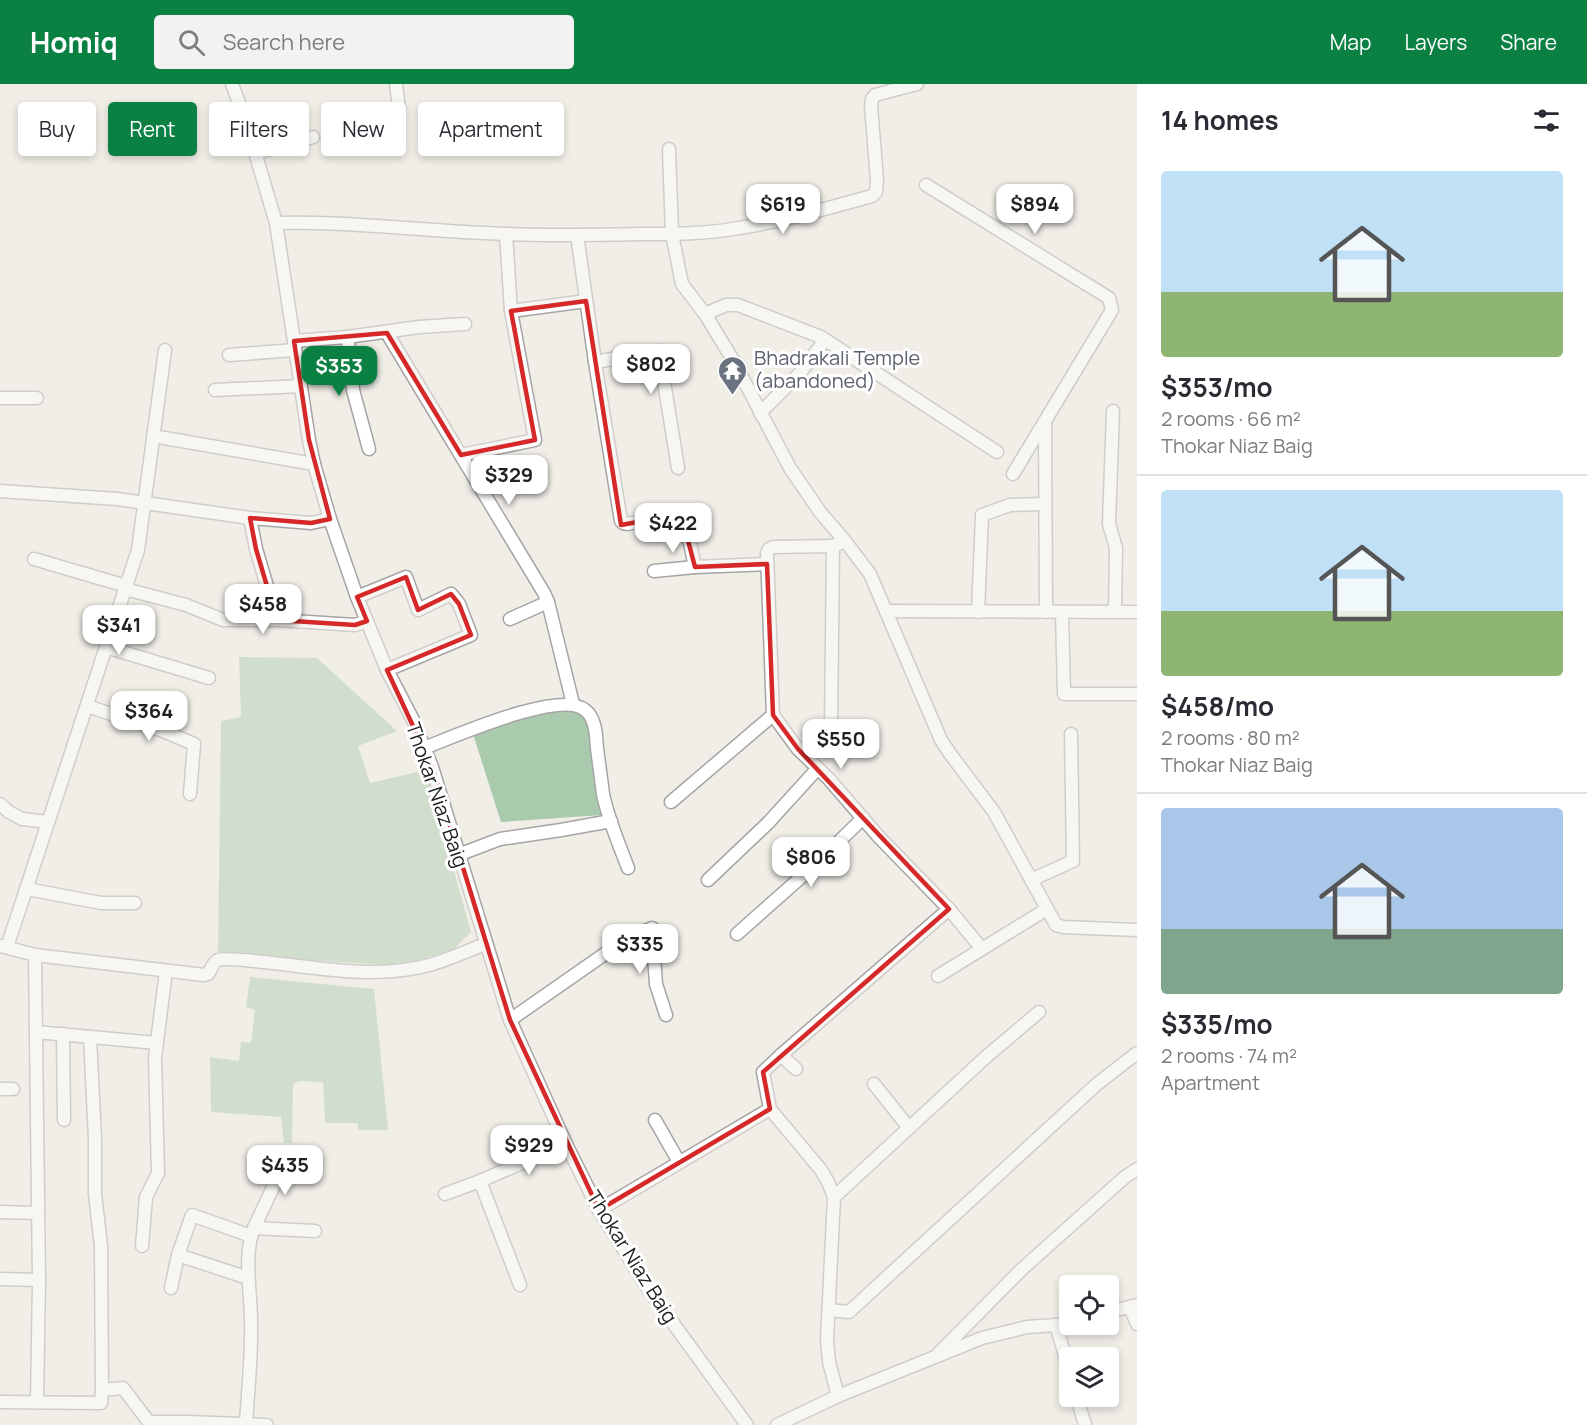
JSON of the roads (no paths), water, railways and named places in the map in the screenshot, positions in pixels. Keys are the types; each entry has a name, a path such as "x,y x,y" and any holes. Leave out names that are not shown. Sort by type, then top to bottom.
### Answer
{"street":[{"name":"Thokar Niaz Baig","path":"232,84 239,102"},
{"path":"396,84 398,102"},
{"path":"276,223 388,226 577,236 672,234 738,229 809,214 872,196 876,192 872,99 875,95 917,84"},
{"path":"309,138 313,137"},
{"path":"669,149 672,234 682,284 705,314 733,360 790,468 839,544 870,574 941,740 994,813 1056,925 1137,930"},
{"name":"Thokar Niaz Baig","path":"257,156 276,223 314,464 330,519 357,597 387,670 413,720 432,767 510,1020 566,1144 599,1210 649,1290 744,1424"},
{"path":"926,185 1109,298 1112,310 1014,474"},
{"path":"461,455 535,441 511,311 506,234"},
{"path":"577,236 621,521 627,524 684,515 695,567"},
{"path":"511,311 586,301"},
{"path":"705,314 726,305 738,305 825,340 997,452"},
{"path":"229,355 419,327 465,324"},
{"path":"387,333 548,602 573,704"},
{"path":"347,337 353,390 369,449"},
{"path":"760,413 800,374 825,340"},
{"path":"165,350 138,550 27,888 4,947 35,955 204,975 208,974 214,963 221,959 339,971 375,972 408,969 430,965 485,944"},
{"path":"595,362 659,351 678,468"},
{"path":"214,390 301,386"},
{"path":"0,398 38,398"},
{"path":"1113,411 1109,524 1116,548 1114,612"},
{"path":"1044,422 1046,612"},
{"path":"153,436 314,464"},
{"path":"0,491 117,499 250,518 311,523 330,519"},
{"path":"978,612 982,515 1010,505 1045,504"},
{"path":"250,518 256,549 277,620"},
{"path":"839,544 773,547 767,553 773,715 798,749 948,909 982,949"},
{"path":"831,728 839,544"},
{"path":"34,559 186,605 223,620 277,620 355,625 367,621"},
{"path":"654,571 766,564"},
{"path":"357,597 406,577 418,610 451,594 459,604 471,635 387,670"},
{"path":"510,619 548,602"},
{"path":"886,611 1137,612"},
{"path":"1062,612 1064,694 1137,694"},
{"path":"106,646 209,678"},
{"path":"424,748 516,713 573,704 585,709 595,728 604,795 628,868"},
{"path":"87,706 163,730 194,744 190,794"},
{"path":"671,802 773,715"},
{"path":"1031,879 1073,861 1071,734"},
{"path":"708,880 768,823 818,768"},
{"path":"0,804 22,819 48,822"},
{"path":"737,934 816,864 863,818"},
{"path":"458,855 500,839 611,821"},
{"path":"27,888 101,903 135,903"},
{"path":"838,1396 829,1362 827,1340 834,1197 821,1170 770,1109 763,1072 948,909"},
{"path":"938,976 1047,909"},
{"path":"510,1020 609,951 652,928 656,984 666,1015"},
{"path":"35,955 39,1280 38,1402"},
{"path":"141,1246 146,1197 158,1173 155,1058 166,971"},
{"path":"834,1197 987,1056 1039,1012"},
{"path":"36,1032 157,1043"},
{"path":"63,1034 64,1120"},
{"path":"0,1402 100,1403 102,1390 101,1246 95,1194 90,1037"},
{"path":"829,1310 849,1312 1097,1084 1137,1053"},
{"path":"781,1055 796,1069"},
{"path":"874,1083 909,1128"},
{"path":"599,1210 770,1109"},
{"path":"655,1120 679,1162"},
{"path":"445,1194 566,1144"},
{"path":"246,1424 251,1322 248,1275 252,1232 276,1181 280,1154"},
{"path":"936,1356 1022,1269 1125,1177 1137,1169"},
{"path":"480,1181 520,1285"},
{"path":"0,1212 38,1213"},
{"path":"171,1288 178,1255 192,1215 252,1232 315,1231"},
{"path":"178,1255 242,1276 248,1275"},
{"path":"0,1279 39,1280"},
{"path":"1119,1309 1134,1306 1137,1324"},
{"path":"777,1425 838,1396 982,1338 1027,1327 1059,1324"},
{"path":"1056,1325 1062,1347"},
{"path":"102,1390 123,1389 150,1422 267,1425"},
{"path":"1080,1407 1085,1424"}],"place":[{"name":"Bhadrakali Temple (abandoned)","path":"733,396"}]}
